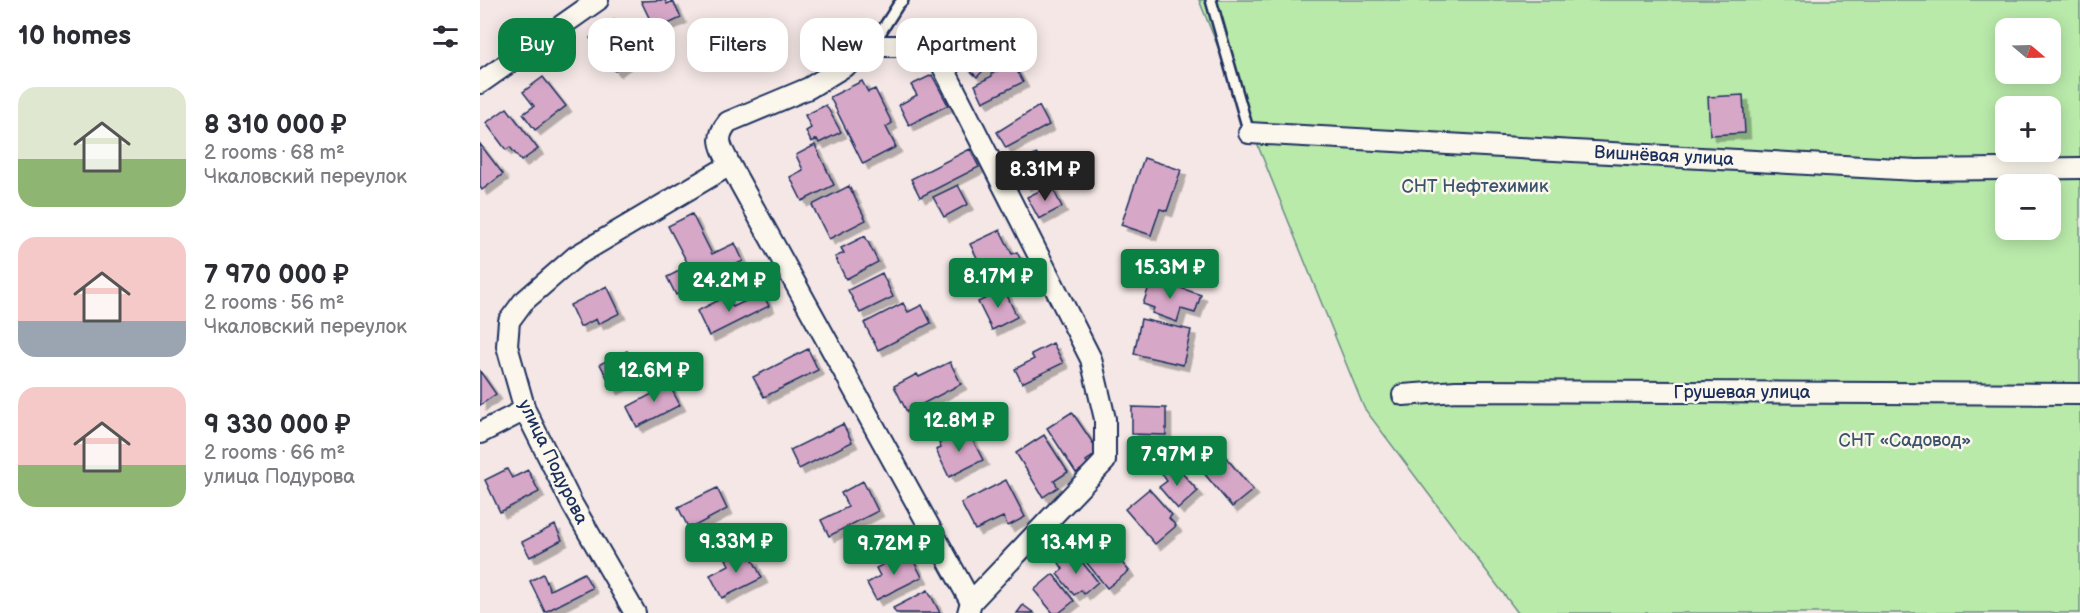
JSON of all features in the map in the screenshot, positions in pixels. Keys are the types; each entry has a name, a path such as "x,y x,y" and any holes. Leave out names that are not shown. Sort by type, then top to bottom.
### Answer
{"street":[{"path":"480,83 597,0"},
{"path":"835,72 809,88 728,122 721,130 719,142 969,608 1105,461 1106,419 1090,359 937,55 905,46 884,46"},
{"name":"Вишнёвая улица","path":"1249,133 1916,170 2080,168"},
{"name":"улица Подурова","path":"635,613 572,504 525,410 512,372 507,346 508,321 523,302 576,256 730,165"},
{"name":"Грушевая улица","path":"1403,395 1456,391 2080,394"},
{"path":"480,433 525,410"}],"lane":[{"path":"884,27 903,0"},
{"path":"1211,0 1249,133"}],"green space":[{"path":"1199,0 2080,0 2080,613 1518,613 1364,408"}],"building":[{"path":"665,0 667,4 673,1 681,18 675,21 675,18 649,18 641,1"},
{"path":"972,72 982,72 977,77"},
{"path":"1018,72 1023,82 983,102 975,85 992,76 991,74"},
{"path":"932,75 948,105 909,125 899,105 917,95 911,85"},
{"path":"543,77 566,106 535,130 523,114 534,106 523,92"},
{"path":"862,81 868,92 875,89 892,123 886,127 896,147 863,164 830,97"},
{"path":"1743,95 1745,133 1710,135 1708,97"},
{"path":"826,105 841,132 819,143 817,139 811,142 806,131 811,128 805,115"},
{"path":"1039,106 1049,125 1006,148 997,132"},
{"path":"507,108 538,149 521,161 510,147 506,150 486,123"},
{"path":"480,144 503,174 482,190 480,187"},
{"path":"815,145 834,185 802,201 790,177 803,170 796,155"},
{"path":"970,149 979,167 920,197 911,179"},
{"path":"1037,154 1047,174 1025,185 1015,165"},
{"path":"1144,158 1181,170 1167,211 1160,209 1151,235 1121,225"},
{"path":"958,185 968,204 944,217 933,197"},
{"path":"1051,185 1062,207 1039,219 1027,197"},
{"path":"849,186 866,220 829,239 812,205"},
{"path":"692,214 712,254 735,243 743,261 676,295 667,277 689,266 668,226"},
{"path":"1000,230 1012,254 1017,252 1025,268 991,285 970,244"},
{"path":"865,236 878,262 846,279 835,257 844,253 841,248"},
{"path":"882,273 893,297 860,313 848,290"},
{"path":"1152,278 1201,295 1195,313 1181,309 1177,322 1152,313 1154,308 1143,304"},
{"path":"607,286 620,313 598,324 596,319 580,327 570,305"},
{"path":"1004,289 1017,317 992,330 978,302"},
{"path":"762,293 769,306 709,336 697,311 727,296 733,307"},
{"path":"903,303 908,312 922,305 931,323 878,350 864,323"},
{"path":"1141,319 1191,330 1183,365 1134,354"},
{"path":"1053,343 1063,363 1022,383 1015,369 1034,359 1031,354"},
{"path":"808,349 818,370 764,397 753,377"},
{"path":"627,351 639,376 613,389 600,364"},
{"path":"950,362 961,384 907,412 894,386 917,374 919,377"},
{"path":"480,371 496,394 480,405"},
{"path":"665,377 680,405 637,427 627,407 652,394 648,385"},
{"path":"1132,407 1166,408 1166,435 1132,434"},
{"path":"1072,412 1099,452 1086,461 1089,465 1076,473 1047,428"},
{"path":"843,424 852,442 799,469 790,450"},
{"path":"967,429 983,460 949,477 936,450 941,448 939,443"},
{"path":"1044,435 1068,472 1054,481 1058,487 1043,497 1016,453"},
{"path":"1209,437 1253,490 1232,507 1188,454"},
{"path":"1174,464 1198,491 1178,509 1159,487 1167,481 1162,474"},
{"path":"507,469 512,478 528,470 539,492 500,512 485,480"},
{"path":"1006,480 1025,517 1008,526 1003,517 975,530 961,503"},
{"path":"863,481 878,511 829,536 821,520 848,507 841,493"},
{"path":"717,488 727,509 689,529 678,507"},
{"path":"1149,489 1172,515 1169,518 1176,526 1155,544 1125,509"},
{"path":"555,525 562,540 530,557 522,542"},
{"path":"1095,531 1129,571 1107,588 1075,548"},
{"path":"744,549 749,559 752,558 762,578 722,598 710,575 729,565 726,559"},
{"path":"1073,551 1098,582 1084,594 1081,590 1074,595 1057,574 1063,569 1059,563"},
{"path":"909,552 922,577 876,600 867,583 880,576 876,568"},
{"path":"584,573 592,588 545,612 530,581 543,574 550,590"},
{"path":"1053,574 1074,601 1059,613 1053,613 1034,590"},
{"path":"928,590 940,613 896,613 893,608"},
{"path":"1023,605 1034,613 1017,613"}],"park label":[{"name":"СНТ Нефтехимик","path":"1475,186"},
{"name":"СНТ «Садовод»","path":"1905,440"}]}
